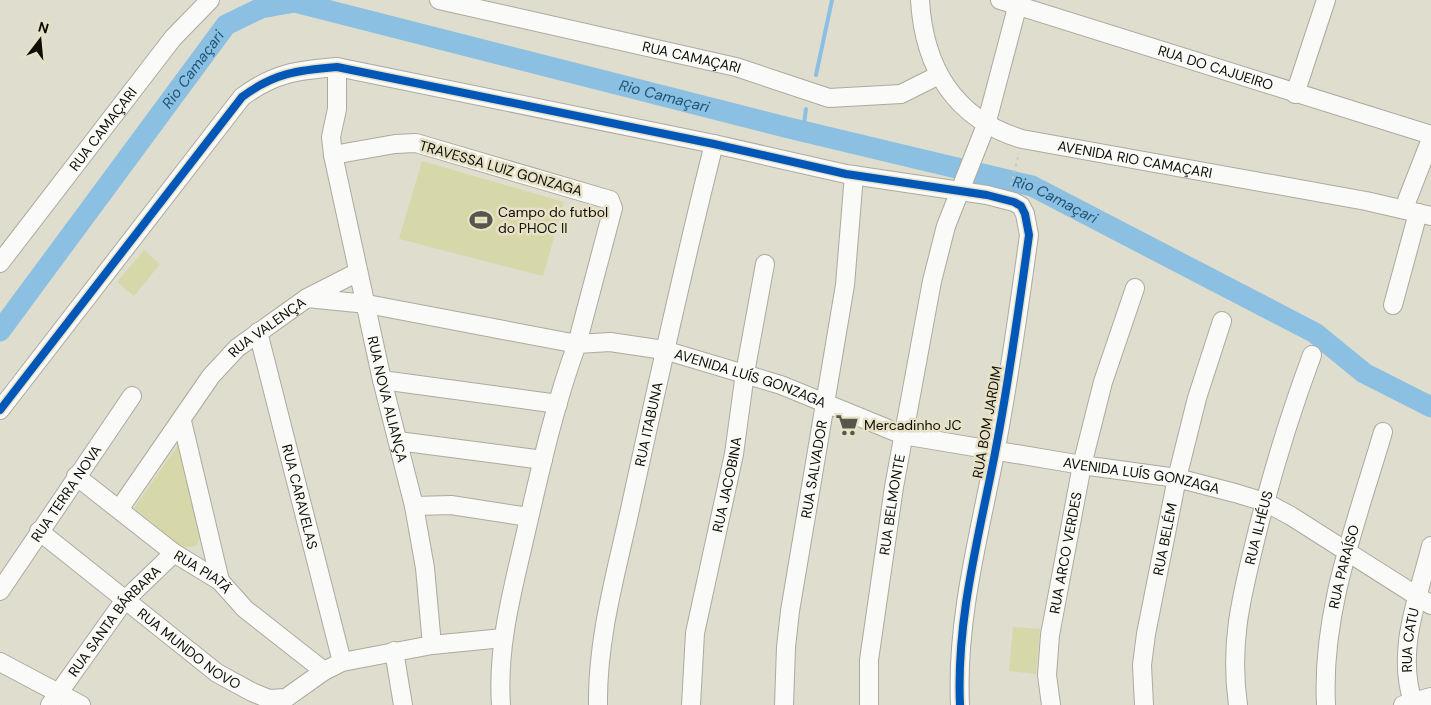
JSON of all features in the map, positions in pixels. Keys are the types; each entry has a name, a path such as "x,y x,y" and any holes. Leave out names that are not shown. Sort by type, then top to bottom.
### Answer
{"street":[{"name":"RUA CAMAÇARI","path":"0,263 172,38 210,0"},
{"name":"RUA CAMAÇARI","path":"439,0 736,67 830,98 901,94 939,75"},
{"name":"AVENIDA RIO CAMAÇARI","path":"920,0 926,40 939,75 951,92 986,125 1022,139 1418,212"},
{"name":"RUA DO CAJUEIRO","path":"1000,0 1018,2 1431,137"},
{"path":"1295,94 1326,0"},
{"path":"963,183 986,125 1018,2"},
{"name":"RUA BOM JARDIM","path":"0,410 242,97 275,76 296,70 338,67 714,144 854,175 963,183 1014,202 1026,214 1028,224 1024,274 996,451 962,632 959,663 960,705"},
{"name":"RUA NOVA ALIANÇA","path":"338,67 337,109 331,137 333,155 382,380 414,506 425,568 432,645"},
{"path":"1393,305 1418,212 1431,137"},
{"name":"TRAVESSA LUIZ GONZAGA","path":"333,155 395,144 416,143 610,200 613,208 577,344"},
{"name":"RUA ITABUNA","path":"598,705 604,629 664,350 714,144"},
{"name":"RUA SALVADOR","path":"784,705 790,611 846,278 854,175"},
{"name":"RUA BELMONTE","path":"870,705 869,660 903,435 939,248 963,183"},
{"name":"RUA JACOBINA","path":"691,705 695,633 734,454 745,373 765,264"},
{"path":"307,298 358,272"},
{"name":"RUA ARCO VERDES","path":"1052,705 1047,675 1050,635 1082,465 1103,382 1135,288"},
{"name":"RUA VALENÇA","path":"120,508 228,356 258,332 307,298 366,304 577,344"},
{"name":"RUA BELÉM","path":"1144,705 1142,665 1146,634 1177,478 1198,398 1222,321"},
{"name":"RUA CARAVELAS","path":"258,332 342,662"},
{"name":"AVENIDA LUÍS GONZAGA","path":"577,344 610,342 664,350 745,373 903,435 1082,465 1177,478 1265,502 1349,551 1424,602"},
{"path":"501,705 500,674 503,638 543,460 577,344"},
{"name":"RUA ILHÉUS","path":"1238,705 1234,676 1237,619 1265,502 1287,427 1312,355"},
{"path":"382,380 558,404"},
{"name":"RUA TERRA NOVA","path":"0,591 76,476 132,396"},
{"path":"182,420 220,581"},
{"name":"RUA PARAÍSO","path":"1326,705 1332,611 1339,580 1383,432"},
{"path":"398,441 543,460"},
{"name":"RUA PIATÃ","path":"76,476 120,508 174,553 220,581 245,609 324,671"},
{"path":"414,506 451,505 529,517"},
{"name":"RUA MUNDO NOVO","path":"39,531 217,674 269,699 286,698 324,671 342,662 432,645 503,638"},
{"name":"RUA CATU","path":"1410,704 1406,660 1412,617 1424,602 1431,546"},
{"name":"RUA SANTA BÁRBARA","path":"54,698 124,600 174,553"},
{"path":"394,651 402,705"},
{"path":"0,662 54,698 81,705"},
{"path":"1410,704 1431,697"}],"path":[{"path":"1010,185 1022,139"}],"green space":[{"name":"Campo do futbol do PHOC II","path":"422,161 564,202 543,276 399,239"},
{"path":"144,250 160,264 134,296 117,282"},
{"path":"178,445 200,537 196,546 183,548 134,508"},
{"path":"1013,627 1040,629 1036,674 1009,671"}],"waterway":[{"path":"816,75 832,0"},
{"name":"Rio Camaçari","path":"0,331 226,25 261,8 295,2 785,127 1032,186 1315,333 1364,373 1431,407"},
{"path":"803,131 806,109"}],"cycle path":[{"path":"0,410 242,97 265,83 298,71 337,67 714,144 846,174 987,195 1014,202 1021,206 1025,214 1029,235 1005,399 965,610 960,673 960,705"}],"place":[{"name":"Campo do futbol do PHOC II","path":"481,220"},
{"name":"Mercadinho JC","path":"847,425"}]}
